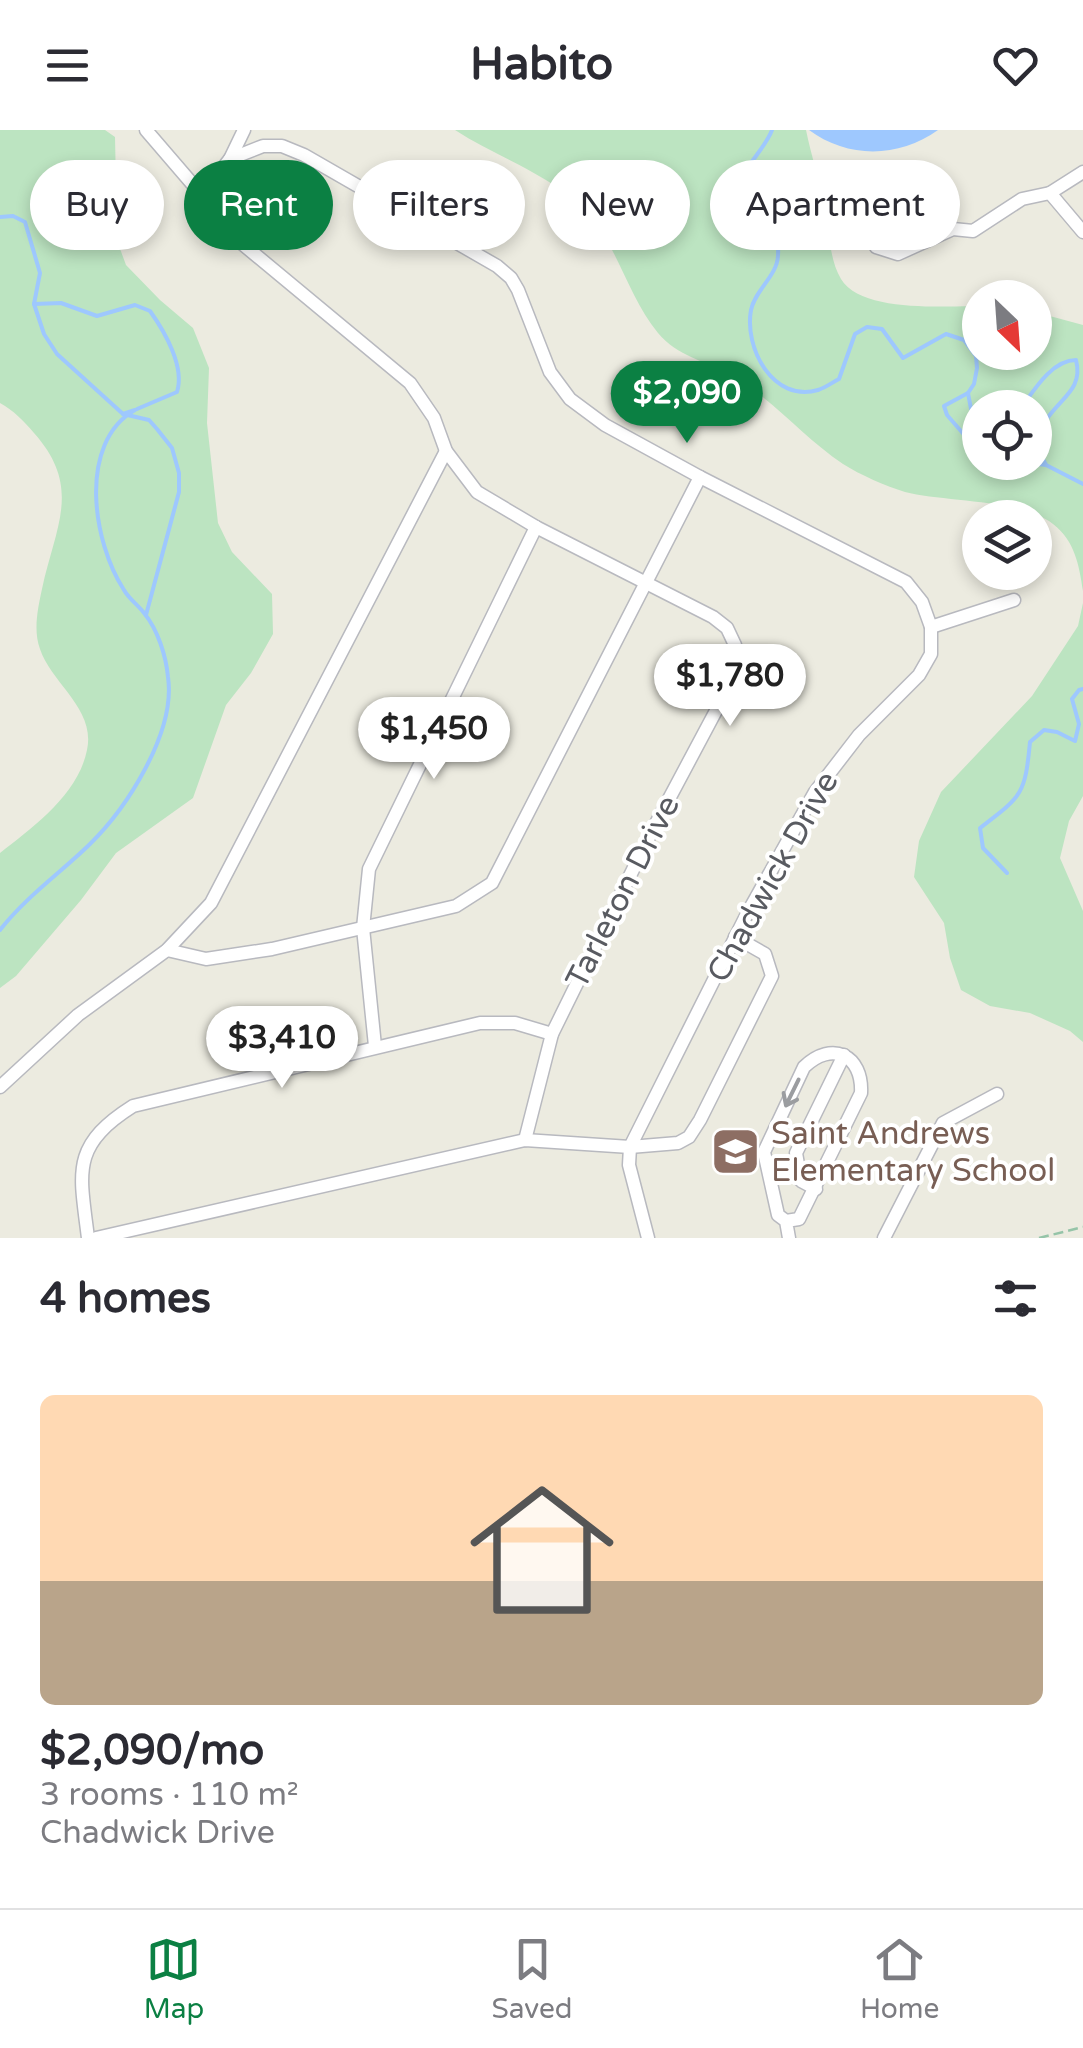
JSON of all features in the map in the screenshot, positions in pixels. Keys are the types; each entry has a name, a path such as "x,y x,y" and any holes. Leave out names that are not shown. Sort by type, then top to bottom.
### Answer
{"street":[{"path":"146,130 184,174"},
{"path":"230,159 244,130"},
{"path":"230,159 247,150 282,146 497,266 518,290 550,372 570,400 605,426 906,582 922,602 931,628 1014,600"},
{"path":"960,230 973,231 1022,199 1050,193 1083,172"},
{"path":"1050,193 1083,232"},
{"path":"0,1087 78,1015 167,950 211,903 446,451 434,418 410,383 250,250"},
{"name":"Tarleton Drive","path":"446,451 477,492 536,528 713,617 727,628 734,645 734,664 726,690 552,1034 525,1140"},
{"path":"167,950 206,959 272,949 456,906 492,883 700,477"},
{"path":"374,1046 363,928 369,869 536,528"},
{"name":"Chadwick Drive","path":"630,1148 815,792 858,735 919,676 931,654 931,628"},
{"path":"96,1238 525,1140 630,1148 678,1143 689,1136 700,1120 772,976 764,954 736,938"},
{"path":"88,1238 81,1165 90,1144 133,1106 480,1022 515,1023 552,1034"},
{"path":"786,1221 800,1219 861,1093 862,1079 856,1066 844,1056 828,1052 804,1067 767,1141 766,1167 778,1215 786,1221 789,1238"},
{"path":"816,1188 801,1181 796,1153 844,1056"},
{"path":"884,1238 942,1122 998,1094"},
{"path":"630,1148 629,1165 648,1238"}],"path":[{"path":"1039,1238 1083,1227"}],"green space":[{"path":"0,130 105,130 115,137 115,160 30,160 30,250 120,250 126,265 193,328 209,368 207,423 218,523 232,552 272,594 273,634 251,673 226,705 193,798 116,853 16,976 0,988 0,853 64,796 82,766 88,735 79,709 46,661 37,634 39,604 61,508 58,472 34,433 0,403"},
{"path":"455,130 806,130 814,160 710,160 710,250 831,250 841,279 866,298 905,305 962,306 962,370 1052,370 1052,317 1083,325 1083,591 1071,546 1052,523 1052,500 962,501 905,492 865,476 828,453 744,383 674,348 658,333 637,301 612,250 690,250 690,160 545,160 545,180 525,169 525,160 509,160"},
{"path":"1083,603 1083,796 1069,821 1060,858 1083,911 1083,1042 1070,1031 1030,1013 990,1006 961,990 944,923 914,877 919,841 941,792 1032,696 1078,626"}],"water":[{"path":"809,130 938,130 907,146 874,151 840,146"}],"waterway":[{"path":"772,130 739,189 742,207 768,224 777,241 777,263 751,310 752,340 765,369 788,388 802,392 818,390 839,379 855,334 867,327 882,329 903,358 946,334 964,340 976,356 977,368 970,390"},
{"path":"0,217 13,216 25,222 40,273 34,304 44,334 57,354 123,414 149,420 172,448 179,492 146,615"},
{"path":"34,304 61,303 97,316 135,305 150,311 172,350 179,382 177,392 137,409"},
{"path":"1034,390 1051,370 1076,360 1074,384 1052,413"},
{"path":"962,396 944,406 962,432"},
{"path":"0,930 104,829 146,768 164,721 168,677 160,644 149,620 113,570 99,521 96,495 104,445 117,425 135,410 123,414"},
{"path":"1052,468 1083,484"},
{"path":"1007,873 983,848 980,828 1019,793 1030,742 1044,730 1075,741 1079,724 1072,699 1083,689"}],"place":[{"name":"Saint Andrews Elementary School","path":"736,1152"}]}
